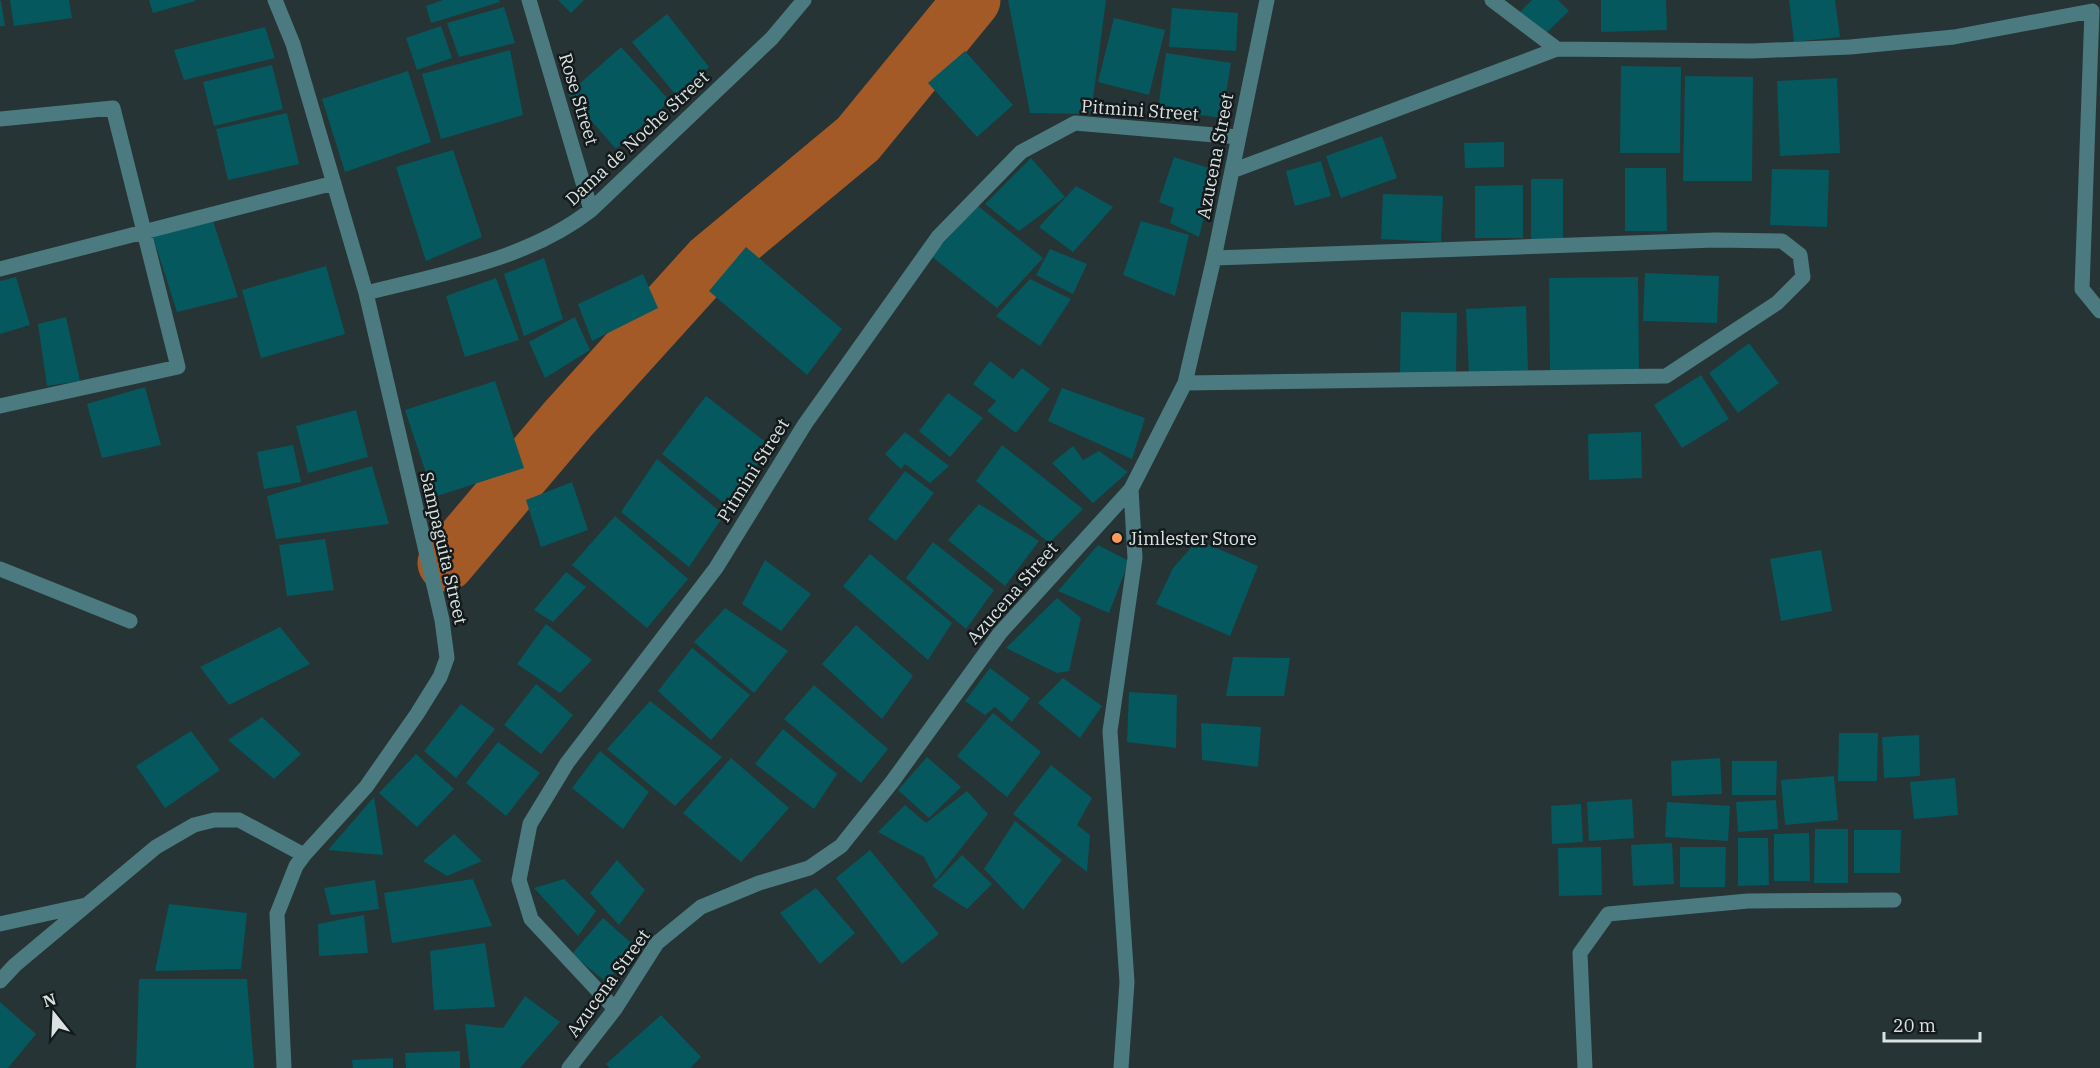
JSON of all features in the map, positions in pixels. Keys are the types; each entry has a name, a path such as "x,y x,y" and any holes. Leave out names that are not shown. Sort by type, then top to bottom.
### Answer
{"street":[{"name":"Sampaguita Street","path":"275,0 294,44 366,293 442,620 447,658 440,677 417,714 366,787 296,866 277,914 284,1068"},
{"name":"Rose Street","path":"529,0 591,210"},
{"name":"Dama de Noche Street","path":"366,293 482,264 568,228 591,210 772,38 804,0"},
{"name":"Azucena Street","path":"569,1068 615,1009 657,943 701,906 759,882 809,868 841,846 892,782 1000,633 1131,489 1185,383 1214,258 1267,0"},
{"path":"1492,0 1557,49"},
{"path":"1232,171 1557,49 1752,51 1850,47 1954,37 2092,12 2082,289 2100,311"},
{"path":"0,119 113,108 146,232 178,367 0,406"},
{"name":"Pitmini Street","path":"615,1009 531,919 519,880 530,824 567,763 716,568 805,424 938,237 1021,152 1075,123 1238,137"},
{"path":"0,269 334,183"},
{"path":"1185,383 1665,376 1777,303 1803,276 1800,255 1782,241 1715,240 1214,258"},
{"path":"1121,1068 1127,982 1110,731 1136,558 1131,489"},
{"path":"0,569 129,621"},
{"path":"0,981 15,964 156,847 194,825 214,820 239,820 304,855"},
{"path":"1585,1068 1580,953 1608,914 1748,901 1893,900"},
{"path":"0,924 88,904"}],"building":[{"path":"10,0 69,0 72,18 14,26"},
{"path":"149,0 195,0 195,1 153,13"},
{"path":"443,0 499,0 500,2 431,23 426,6"},
{"path":"558,0 584,0 571,13"},
{"path":"1008,0 1106,0 1091,114 1030,113"},
{"path":"1532,0 1558,0 1569,11 1543,36 1520,12"},
{"path":"1601,0 1666,0 1667,30 1601,32"},
{"path":"1789,0 1835,0 1840,37 1794,42"},
{"path":"1,1 5,26 0,26"},
{"path":"504,7 515,43 459,57 447,23"},
{"path":"1172,8 1238,13 1236,51 1169,47"},
{"path":"667,14 709,67 675,94 632,42"},
{"path":"1114,18 1165,30 1149,95 1098,82"},
{"path":"441,26 452,58 417,70 406,38"},
{"path":"265,27 275,58 184,80 174,50"},
{"path":"621,47 670,101 616,149 568,94"},
{"path":"510,50 523,115 441,139 422,74"},
{"path":"965,51 1013,105 977,137 928,83"},
{"path":"1166,53 1231,63 1222,118 1158,109"},
{"path":"272,65 283,109 214,126 203,82"},
{"path":"1621,66 1681,67 1680,153 1620,153"},
{"path":"408,71 431,142 345,172 322,99"},
{"path":"1685,76 1753,77 1752,181 1683,181"},
{"path":"1837,78 1840,153 1780,156 1777,81"},
{"path":"287,113 299,164 228,180 216,129"},
{"path":"1382,136 1397,178 1341,198 1326,156"},
{"path":"1504,142 1504,167 1465,168 1464,143"},
{"path":"453,150 482,237 426,261 396,167"},
{"path":"1174,157 1215,170 1199,237 1170,223 1174,208 1159,202"},
{"path":"1031,158 1065,197 1019,231 985,204"},
{"path":"1321,161 1331,196 1295,206 1286,171"},
{"path":"1625,168 1666,168 1667,231 1625,231"},
{"path":"1772,169 1829,170 1827,227 1770,225"},
{"path":"1531,179 1563,179 1563,241 1531,241"},
{"path":"1523,185 1523,238 1475,238 1475,186"},
{"path":"1076,186 1113,207 1073,252 1039,227"},
{"path":"1383,194 1443,196 1441,242 1381,239"},
{"path":"978,206 1043,258 997,308 931,256"},
{"path":"213,221 238,297 177,312 153,237"},
{"path":"1141,221 1189,235 1175,296 1123,275"},
{"path":"746,247 842,329 807,375 709,291"},
{"path":"1050,249 1087,264 1073,294 1036,275"},
{"path":"544,258 563,319 524,336 504,274"},
{"path":"326,266 345,334 261,358 242,290"},
{"path":"1645,273 1719,276 1717,323 1643,321"},
{"path":"643,274 658,308 592,341 578,304"},
{"path":"16,277 30,325 0,334 0,281"},
{"path":"1638,277 1639,371 1550,372 1549,278"},
{"path":"496,278 519,340 465,357 446,296"},
{"path":"1030,279 1071,299 1040,346 996,316"},
{"path":"1526,306 1528,371 1469,375 1466,309"},
{"path":"1401,312 1457,313 1456,374 1400,373"},
{"path":"66,317 80,381 47,386 38,324"},
{"path":"575,317 590,350 545,378 529,342"},
{"path":"1749,343 1779,383 1738,413 1709,373"},
{"path":"990,361 1013,379 1022,368 1050,389 1016,433 987,411 996,401 973,384"},
{"path":"1701,375 1729,419 1682,448 1654,405"},
{"path":"495,381 524,468 434,497 405,410"},
{"path":"145,387 161,445 102,458 87,404"},
{"path":"1062,388 1145,418 1132,459 1048,421"},
{"path":"948,393 983,418 950,457 919,431"},
{"path":"706,396 772,447 725,504 662,454"},
{"path":"356,410 368,457 308,473 296,426"},
{"path":"905,432 949,466 930,483 905,464 901,469 885,454"},
{"path":"1641,432 1642,478 1589,480 1588,434"},
{"path":"293,445 301,482 264,489 257,452"},
{"path":"1002,445 1083,509 1049,543 976,481"},
{"path":"1073,446 1083,460 1099,451 1128,472 1093,503 1052,463"},
{"path":"657,459 724,515 689,567 621,512"},
{"path":"372,466 389,524 276,539 267,496"},
{"path":"905,471 934,493 896,541 868,519"},
{"path":"572,482 588,530 541,547 526,500"},
{"path":"979,504 1039,541 1005,586 948,540"},
{"path":"615,516 688,579 647,628 572,565"},
{"path":"325,539 334,590 287,596 279,545"},
{"path":"1198,540 1258,566 1230,636 1156,604 1173,568"},
{"path":"933,542 994,590 966,629 906,578"},
{"path":"1098,545 1129,561 1109,613 1058,591"},
{"path":"1821,550 1832,611 1781,621 1770,559"},
{"path":"870,554 952,623 928,660 843,586"},
{"path":"765,560 811,594 781,631 742,604"},
{"path":"566,572 586,587 553,622 534,610"},
{"path":"1057,598 1081,618 1069,671 1057,673 1006,648"},
{"path":"725,608 788,651 754,693 694,642"},
{"path":"546,624 592,660 560,693 517,664"},
{"path":"856,625 913,676 882,719 822,664"},
{"path":"280,627 310,664 229,705 200,667"},
{"path":"692,648 750,695 711,740 658,691"},
{"path":"1233,657 1290,658 1284,696 1226,696"},
{"path":"990,668 1030,698 1012,722 995,707 985,715 965,701"},
{"path":"1063,678 1102,706 1080,738 1038,703"},
{"path":"536,684 573,715 541,754 504,725"},
{"path":"814,685 888,749 861,783 784,719"},
{"path":"1129,692 1177,695 1176,748 1127,742"},
{"path":"650,701 722,757 675,806 607,749"},
{"path":"461,704 495,729 456,778 424,751"},
{"path":"993,713 1041,752 1007,797 957,756"},
{"path":"262,717 301,754 274,779 228,740"},
{"path":"1201,723 1261,727 1258,767 1202,760"},
{"path":"783,729 837,774 814,809 755,764"},
{"path":"191,731 220,770 165,808 136,766"},
{"path":"1839,733 1878,733 1877,781 1838,781"},
{"path":"1919,735 1920,776 1884,778 1882,737"},
{"path":"498,742 540,773 506,816 466,783"},
{"path":"600,751 649,792 623,829 572,788"},
{"path":"416,754 454,789 417,827 379,793"},
{"path":"927,757 961,787 929,818 898,790"},
{"path":"731,758 789,808 741,862 683,813"},
{"path":"1720,758 1722,794 1672,796 1671,761"},
{"path":"1732,761 1777,761 1776,795 1732,795"},
{"path":"1051,765 1092,798 1077,825 1090,835 1087,872 1013,814"},
{"path":"1834,776 1838,820 1785,825 1781,780"},
{"path":"1955,778 1958,815 1914,819 1910,782"},
{"path":"967,791 988,814 936,880 924,857 878,832 905,805 926,823"},
{"path":"374,797 383,855 328,850"},
{"path":"1632,799 1634,838 1589,841 1587,802"},
{"path":"1776,800 1778,829 1738,832 1736,802"},
{"path":"1667,802 1730,806 1728,841 1665,837"},
{"path":"1581,804 1583,842 1552,844 1551,806"},
{"path":"1015,821 1062,860 1023,910 984,869"},
{"path":"1815,829 1848,829 1848,883 1814,883"},
{"path":"1854,830 1901,830 1900,873 1854,873"},
{"path":"1809,833 1810,881 1774,881 1774,834"},
{"path":"454,834 482,861 447,876 423,861"},
{"path":"1738,838 1768,838 1769,885 1738,886"},
{"path":"1672,843 1674,884 1633,886 1631,845"},
{"path":"1601,847 1602,895 1559,896 1558,848"},
{"path":"1680,847 1726,847 1725,887 1680,887"},
{"path":"870,850 939,934 902,964 836,878"},
{"path":"962,855 992,884 967,909 932,886"},
{"path":"617,860 645,890 619,925 590,893"},
{"path":"473,879 492,926 392,943 384,893"},
{"path":"564,879 596,911 578,936 534,888"},
{"path":"375,880 379,909 331,915 324,888"},
{"path":"816,888 855,933 820,964 780,913"},
{"path":"169,904 247,913 241,969 155,971"},
{"path":"364,915 368,953 319,956 318,924"},
{"path":"603,918 637,948 606,982 572,954"},
{"path":"485,943 495,1007 434,1010 430,951"},
{"path":"139,979 247,979 254,1068 136,1068"},
{"path":"525,996 560,1022 520,1068 470,1068 465,1024 503,1028"},
{"path":"0,1002 36,1034 8,1068 0,1068"},
{"path":"661,1015 701,1057 690,1068 610,1068 606,1064"},
{"path":"460,1051 460,1068 406,1068 405,1053"},
{"path":"393,1058 393,1068 353,1068 352,1060"}],"waterway":[{"path":"446,563 568,419 710,262 858,139 972,0"}],"place":[{"name":"Jimlester Store","path":"1117,538"}]}
